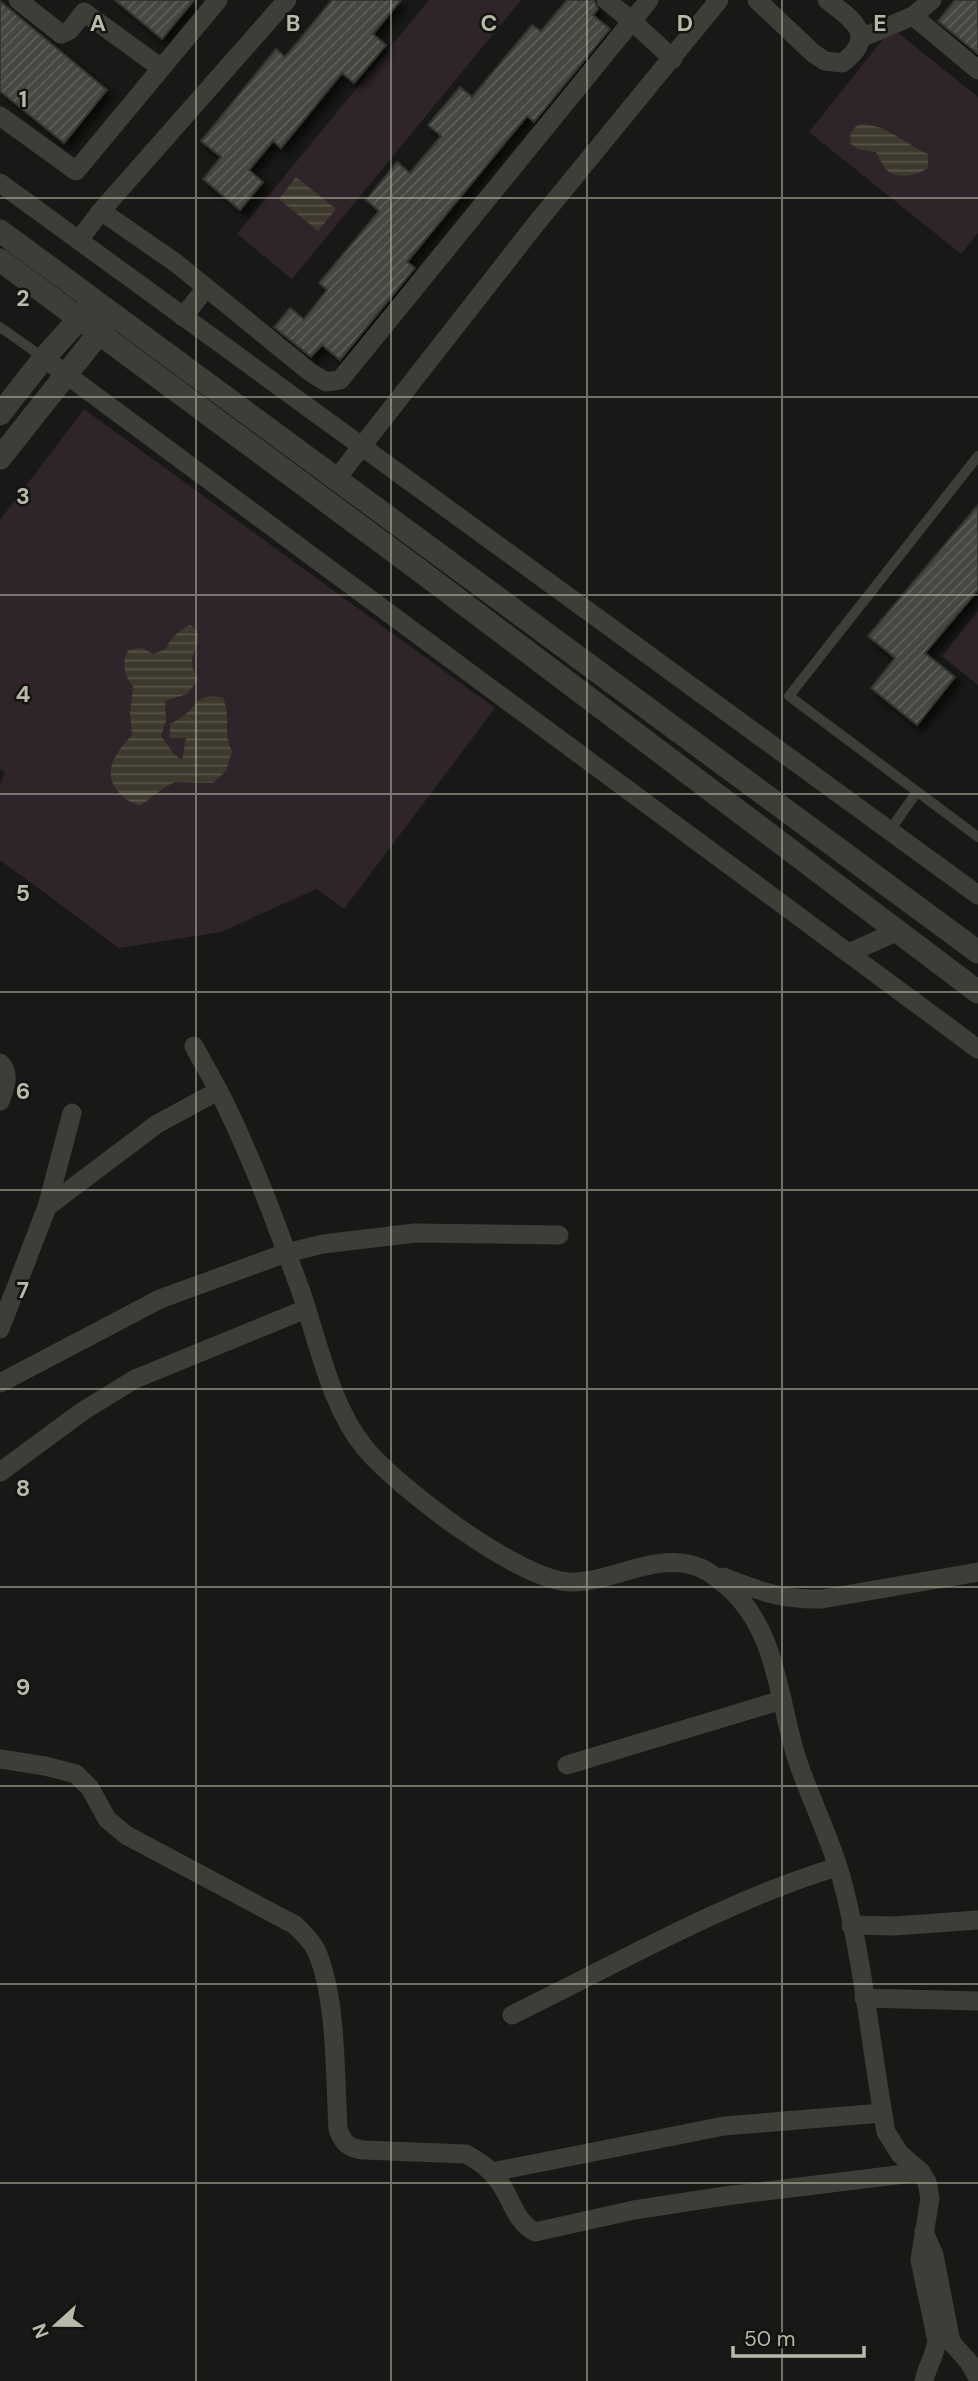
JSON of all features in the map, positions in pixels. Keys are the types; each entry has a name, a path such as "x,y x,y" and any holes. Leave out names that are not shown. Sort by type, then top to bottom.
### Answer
{"street":[{"path":"18,0 61,34 70,30 87,6 161,68"},
{"path":"0,116 76,171 218,0"},
{"path":"79,240 101,211 287,0"},
{"path":"606,0 673,59"},
{"path":"101,211 176,263 310,372 326,382 340,380 649,0"},
{"path":"337,478 535,225 719,0"},
{"path":"757,0 813,53 825,61 842,62 858,47 861,38 859,28 827,0"},
{"path":"861,38 913,16 932,0"},
{"path":"913,16 978,70"},
{"path":"0,183 978,895"},
{"path":"0,231 978,952"},
{"path":"0,260 415,567 978,992"},
{"path":"183,317 206,288"},
{"path":"0,414 94,301"},
{"path":"0,458 114,315"},
{"path":"44,358 859,949 978,1049"},
{"path":"859,949 898,931"},
{"path":"194,1046 218,1091 261,1187 332,1387 349,1423 363,1446 382,1466 441,1515 508,1559 549,1578 573,1582 669,1562 690,1564 775,1596 796,1600 822,1599 978,1572"},
{"path":"0,1063 6,1074 5,1089 0,1101"},
{"path":"47,1207 157,1124 218,1091"},
{"path":"0,1329 47,1207 72,1113"},
{"path":"0,1383 160,1299 286,1253 323,1244 415,1233 559,1235"},
{"path":"0,1472 83,1411 135,1379 306,1310"},
{"path":"711,1572 751,1611 767,1642 797,1758 837,1867 851,1925 886,2132 892,2144 927,2182 930,2198 920,2260 937,2341 936,2351 924,2381"},
{"path":"567,1765 782,1700"},
{"path":"0,1759 76,1773 90,1788 107,1819 126,1835 295,1926 308,1937 322,1966 330,2001 338,2129 344,2143 352,2149 363,2150 466,2154 492,2172 502,2185 516,2214 527,2228 535,2232 634,2210 920,2172"},
{"path":"512,2015 701,1922 775,1889 837,1867"},
{"path":"851,1925 895,1926 978,1920"},
{"path":"864,1998 978,2001"},
{"path":"492,2172 724,2126 883,2113"},
{"path":"923,2231 934,2255 951,2342 969,2362 978,2378"}],"lane":[{"path":"0,327 44,358"},
{"path":"978,456 789,696 978,837"},
{"path":"890,830 918,792"}],"shaded area":[{"path":"429,0 521,0 292,279 237,234"},
{"path":"892,28 978,97 978,233 961,254 809,132"},
{"path":"860,124 879,127 928,154 928,168 906,176 890,172 876,152 858,149 851,144 851,132"},
{"path":"296,177 336,209 318,231 279,199"},
{"path":"84,409 495,708 344,909 316,889 221,932 119,948 0,860 0,784 5,772 0,769 0,520"},
{"path":"978,611 978,685 942,656"},
{"path":"190,625 195,629 198,638 192,663 198,680 187,694 165,701 166,720 161,736 182,760 186,738 170,738 170,724 205,697 223,698 232,751 226,771 213,783 175,782 140,806 119,792 111,776 114,760 132,735 130,713 133,686 125,673 126,655 128,650 142,648 153,654 166,649 175,635"}],"building":[{"path":"115,0 194,0 162,39"},
{"path":"332,0 401,0 373,34 386,45 354,83 342,73 281,148 273,141 249,170 263,182 240,210 203,179 221,157 201,141 276,49 285,57"},
{"path":"567,0 594,0 598,9 593,15 610,29 534,122 527,116 407,262 415,268 340,360 322,345 311,357 274,327 290,308 304,319 327,290 319,283 379,211 366,200 397,162 410,173 441,136 428,125 460,87 472,97 532,25 541,31"},
{"path":"955,0 978,0 978,54 938,21"},
{"path":"0,1 107,90 64,143 0,91"},
{"path":"978,505 978,590 925,653 955,677 917,725 871,688 895,658 868,636"}]}
